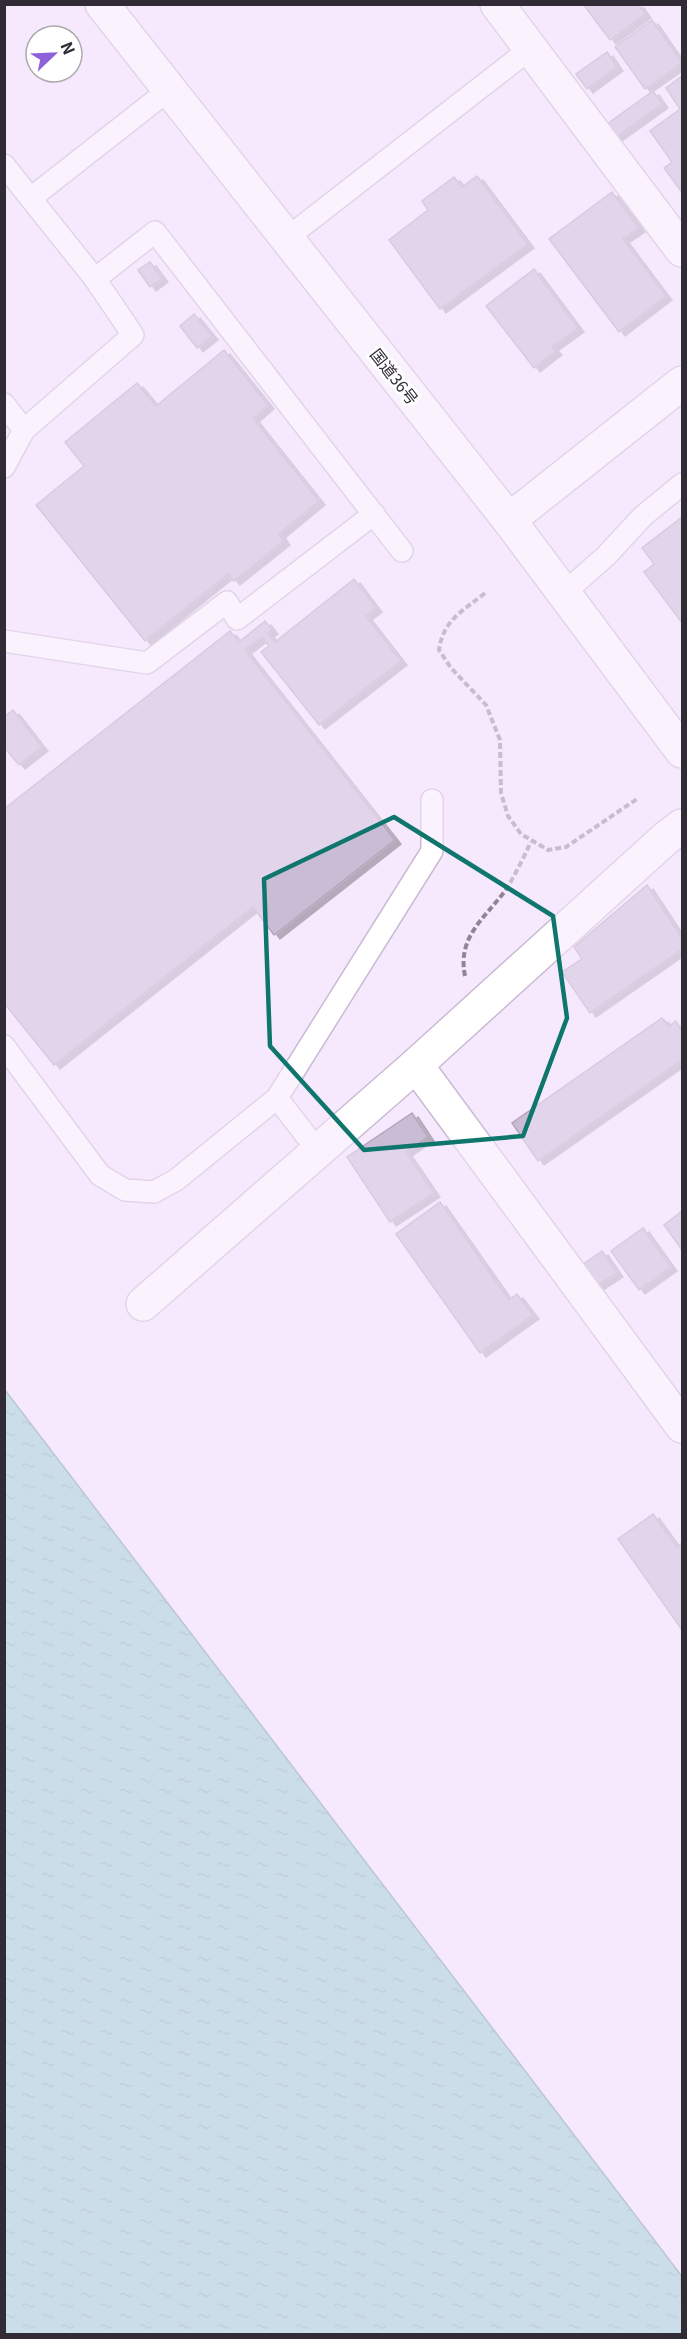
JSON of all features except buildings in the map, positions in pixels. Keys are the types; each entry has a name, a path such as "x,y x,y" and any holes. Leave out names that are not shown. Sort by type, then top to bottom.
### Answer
{"main road":[{"name":"国道36号","path":"102,4 509,520 682,751"},
{"path":"497,4 682,250"},
{"path":"509,520 682,383"},
{"path":"144,1304 416,1065 682,826"},
{"path":"416,1065 682,1426"}],"lane":[{"path":"286,238 530,49"},
{"path":"31,198 170,89"},
{"path":"4,165 95,279 133,334 24,430 4,467"},
{"path":"95,279 155,232 402,551"},
{"path":"4,404 24,430"},
{"path":"564,593 606,556 643,516 682,484"},
{"path":"4,641 147,663 226,602 237,619 374,514"},
{"path":"4,1046 100,1175 125,1190 154,1192 176,1180 277,1098 432,851 432,800"},
{"path":"277,1098 318,1151"}],"path":[{"path":"485,594 453,618 441,636 439,650 451,668 486,705 500,740 501,793 508,816 521,834 548,850 566,847 637,799"},
{"path":"483,1004 464,975 463,953 471,932 506,889 531,842"}],"highlighted area":[{"path":"394,817 553,916 567,1018 523,1136 364,1150 270,1046 264,879"}],"water":[{"path":"5,1390 681,2275 682,2334 5,2334"}]}
